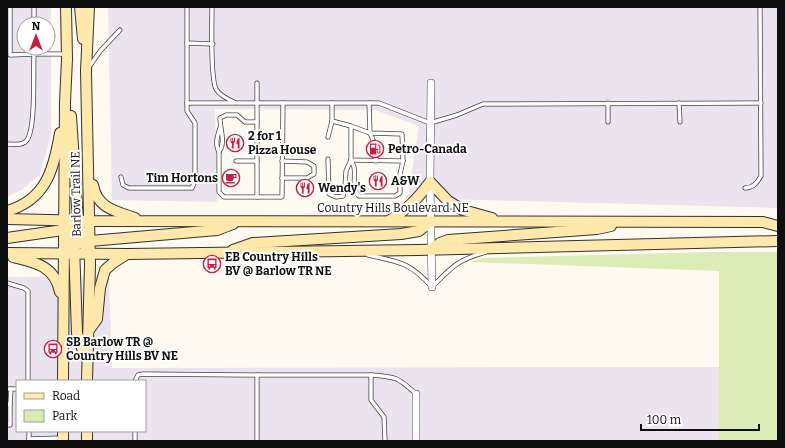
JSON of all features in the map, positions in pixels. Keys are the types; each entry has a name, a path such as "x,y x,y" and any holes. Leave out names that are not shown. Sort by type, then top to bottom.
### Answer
{"main road":[{"name":"Barlow Trail NE","path":"63,380 64,253 71,225 65,102 67,57 66,7"},
{"path":"80,7 86,71"},
{"name":"Barlow Trail NE","path":"87,380 90,253 81,245 90,221 86,71 89,7"},
{"path":"67,57 71,225 81,245 90,253 128,254 431,250 778,241"},
{"path":"7,211 20,207 31,200 40,192 47,181 56,159 65,102"},
{"path":"88,152 94,193 103,206 142,220"},
{"path":"389,221 409,207 419,197 430,182 448,201 463,210 504,222"},
{"name":"Country Hills Boulevard NE","path":"7,219 71,225 90,221 142,220 763,222 778,226"},
{"path":"7,254 64,253 81,245 216,230 243,221"},
{"path":"226,253 253,243 419,231 431,221"},
{"path":"431,250 440,242 448,240 597,229 629,222"},
{"path":"7,238 71,225"},
{"path":"81,245 77,333 87,364"},
{"path":"7,254 30,261 45,268 58,282 64,319"},
{"path":"89,330 97,319 100,288 105,270 128,254"}],"street":[{"path":"431,83 430,182 432,287"},
{"path":"416,394 416,441"}],"lane":[{"path":"10,7 10,54 16,54"},
{"path":"121,178 123,185 129,188 192,188 196,181 195,123 187,111 187,7"},
{"path":"212,7 213,76 216,88 223,96 236,104"},
{"path":"745,188 749,188 756,184 761,176 760,7"},
{"path":"86,71 101,50 120,30"},
{"path":"187,44 213,44"},
{"path":"7,144 21,144 27,141 30,133 32,120 34,56"},
{"path":"56,56 67,57"},
{"path":"257,83 257,197"},
{"path":"187,103 379,104 430,123 457,115 483,104 761,103"},
{"path":"608,103 608,122"},
{"path":"680,103 680,122"},
{"path":"258,122 245,122 237,115 226,115 220,118 222,147 219,152 219,192 224,197 282,197 283,104"},
{"path":"328,137 332,121 332,104"},
{"path":"369,104 370,133 376,147"},
{"path":"332,121 351,126 370,133 402,134 403,161 400,174 400,193 394,196 359,196 357,194 355,188 354,167 351,160 351,126"},
{"path":"376,154 376,161"},
{"path":"328,159 329,194 336,197 343,196 346,171 351,160"},
{"path":"351,160 403,161"},
{"path":"236,161 257,161"},
{"path":"282,162 308,162 314,166 314,174 307,178 282,178"},
{"path":"353,251 404,264 420,274 432,287 453,266 468,257 501,248"},
{"path":"7,283 24,288 28,292 28,380"},
{"path":"136,380 138,375 143,374 371,375 390,376 401,380 416,394"},
{"path":"256,441 257,375"},
{"path":"371,375 371,400 384,417 385,441"},
{"path":"7,425 10,425 8,404 9,389"},
{"path":"29,440 63,437"}],"shaded area":[{"path":"7,7 51,7 51,16 16,16 16,56 51,56 51,135 40,175 23,189 7,197"},
{"path":"108,7 778,7 778,208 408,198 419,126 375,110 215,109 217,202 112,200"},
{"path":"109,276 112,368 719,367 719,441 7,441 7,277"}],"green space":[{"path":"710,252 778,252 778,441 719,441 719,271 470,262 483,258"}],"place":[{"name":"2 for 1 Pizza House","path":"235,143"},
{"name":"Petro-Canada","path":"375,149"},
{"name":"Tim Hortons","path":"231,178"},
{"name":"A&W","path":"378,181"},
{"name":"Wendy's","path":"305,188"},
{"name":"EB Country Hills BV @ Barlow TR NE","path":"212,264"},
{"name":"SB Barlow TR @ Country Hills BV NE","path":"53,349"}]}
